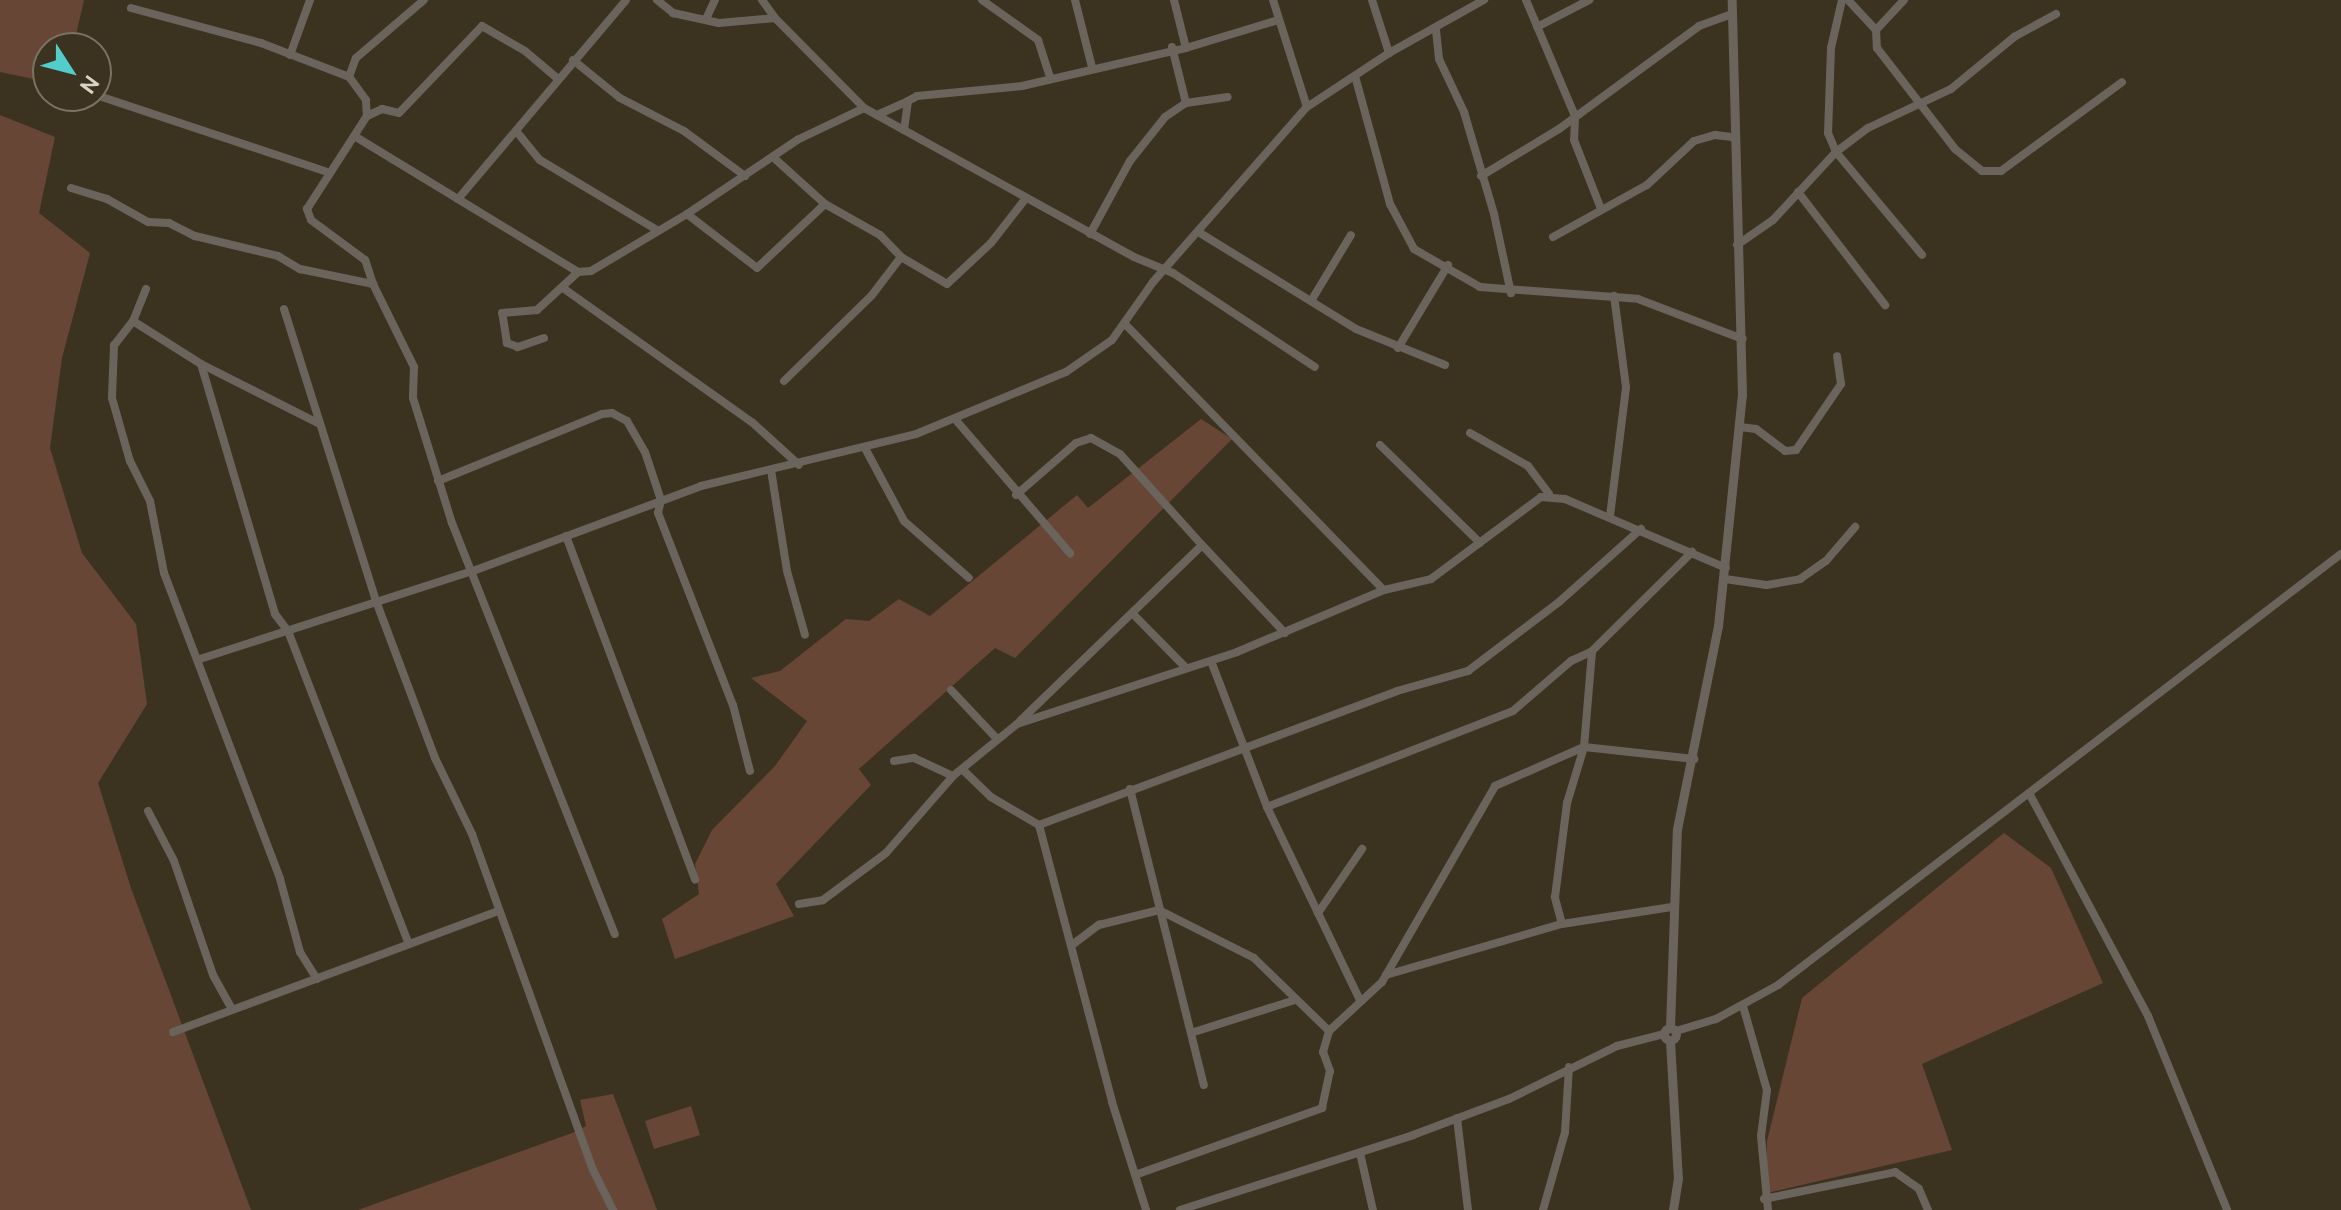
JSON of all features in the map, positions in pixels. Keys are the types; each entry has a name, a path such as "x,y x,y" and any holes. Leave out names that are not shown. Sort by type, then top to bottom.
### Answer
{"street":[{"path":"290,55 310,0"},
{"path":"349,77 366,47 424,0"},
{"path":"458,199 517,132 557,78 626,0"},
{"path":"657,0 673,13 732,24 775,18"},
{"path":"706,19 715,0"},
{"path":"762,0 775,18 864,108 1164,272 1315,367"},
{"path":"999,13 1000,0"},
{"path":"1075,0 1092,67"},
{"path":"1174,0 1186,48"},
{"path":"1273,0 1307,107"},
{"path":"1372,0 1389,53"},
{"path":"1526,0 1575,116 1574,140 1601,209"},
{"path":"1537,27 1589,0"},
{"path":"1673,1210 1678,1150 1670,1033 1677,829 1694,759 1725,573 1740,427 1743,339 1732,137 1732,0"},
{"path":"1922,255 1836,152 1827,120 1831,48 1845,0 1876,30 1877,48 1955,149 1982,171 1996,174 2122,82"},
{"path":"1876,30 1904,0"},
{"path":"986,1 1038,40 1050,76"},
{"path":"200,659 473,571 661,500 771,470 866,450 955,419 1066,372 1094,355 1125,324 1164,272 1307,107 1389,53 1436,30 1479,1"},
{"path":"131,8 290,55 349,77 366,100 367,116 356,137 327,172 307,215 365,260 373,284 414,367 413,398 438,481 615,934"},
{"path":"1481,176 1575,116 1699,26 1732,14"},
{"path":"1737,245 1761,231 1836,152 1918,101 1951,89 2014,37 2056,14"},
{"path":"877,115 928,94 1022,86 1050,76 1172,47 1186,48 1278,20"},
{"path":"367,116 382,109 396,114 406,107 482,26 525,51 557,78"},
{"path":"1436,30 1439,59 1464,112 1501,237 1511,293"},
{"path":"1172,47 1186,103"},
{"path":"573,60 620,98 684,131 745,176"},
{"path":"1355,76 1390,204 1407,241 1480,287 1511,293 1614,296 1646,301 1743,339"},
{"path":"1090,234 1130,161 1165,117 1186,103 1228,97"},
{"path":"112,100 327,172"},
{"path":"904,130 908,101"},
{"path":"356,137 578,272 591,271 643,237 687,214 797,140 864,108"},
{"path":"517,132 540,160 657,230"},
{"path":"1553,237 1647,185 1694,141 1732,137"},
{"path":"774,158 825,204 880,235 901,257 951,284 1026,198"},
{"path":"71,188 107,199 148,222 169,223 195,236 278,256 300,269 373,284"},
{"path":"1798,192 1885,305"},
{"path":"687,214 757,268 825,204"},
{"path":"637,218 643,237"},
{"path":"1200,233 1311,301 1398,348 1445,365"},
{"path":"1311,301 1351,235"},
{"path":"784,381 872,295 901,257"},
{"path":"1398,348 1448,265"},
{"path":"544,338 518,347 507,343 502,313 537,310 578,272"},
{"path":"563,288 753,423 799,465"},
{"path":"146,289 133,321 114,345 112,398 130,461 150,501 164,573 200,659 280,879 300,952 317,979"},
{"path":"1610,516 1626,387 1614,296"},
{"path":"284,309 376,601 613,1210"},
{"path":"133,321 201,364 320,424"},
{"path":"1125,324 1384,590"},
{"path":"1740,427 1756,429 1785,451 1796,450 1841,384 1837,356"},
{"path":"201,364 275,614 288,631 408,942"},
{"path":"438,481 612,413 632,428 661,500 658,513 733,705 750,771"},
{"path":"955,419 1016,495 1070,553"},
{"path":"1470,433 1528,466 1549,494 1641,529 1692,552 1725,573 1767,585 1800,579 1826,561 1855,527"},
{"path":"1016,495 1076,443 1091,438 1120,454 1285,633"},
{"path":"1380,445 1480,543"},
{"path":"866,450 904,521 969,578"},
{"path":"771,470 786,539 787,571 805,635"},
{"path":"1017,724 1211,661 1384,590 1431,579 1511,516 1549,494"},
{"path":"1039,825 1242,748 1468,671 1559,602 1641,529"},
{"path":"566,536 695,880"},
{"path":"799,904 823,900 886,853 953,776 1017,724 1202,545"},
{"path":"1267,807 1456,730 1498,719 1571,661 1592,651 1692,552"},
{"path":"1180,1210 1360,1153 1457,1118 1509,1099 1617,1046 1670,1033 1743,1006 1852,930 2341,554"},
{"path":"1132,613 1186,668"},
{"path":"1562,924 1555,897 1567,803 1584,747 1592,651"},
{"path":"1211,661 1267,807 1361,1002"},
{"path":"951,690 997,739"},
{"path":"1135,1175 1216,1143 1317,1114 1330,1071 1323,1052 1329,1031 1386,975 1495,786 1584,747 1694,759"},
{"path":"894,761 914,758 953,776"},
{"path":"963,770 991,797 1039,825 1146,1210"},
{"path":"1130,789 1159,910 1194,1032 1204,1085"},
{"path":"2029,793 2148,1016 2227,1210"},
{"path":"148,811 174,861 213,975 231,1008"},
{"path":"1318,913 1362,849"},
{"path":"1386,975 1562,924 1672,907"},
{"path":"1072,945 1099,925 1159,910 1254,958 1329,1031"},
{"path":"173,1032 498,911"},
{"path":"1194,1032 1295,1000"},
{"path":"1743,1006 1767,1090 1761,1136 1764,1199 1768,1210"},
{"path":"1543,1210 1565,1132 1569,1067"},
{"path":"1457,1118 1468,1210"},
{"path":"1360,1153 1373,1210"},
{"path":"1764,1199 1895,1172 1919,1189 1928,1210"}],"shaded area":[{"path":"0,0 84,0 77,32 32,32 32,79 0,72"},
{"path":"0,115 55,137 39,213 90,253 62,358 50,448 82,553 136,624 147,704 98,783 131,888 251,1210 0,1210"},
{"path":"1201,419 1232,439 1015,658 995,648 859,769 871,785 776,884 794,916 675,959 662,919 699,894 695,864 712,830 775,766 807,721 751,678 780,671 846,619 869,621 899,599 930,616 1077,495 1088,508"},
{"path":"2004,833 2051,868 2103,983 1922,1064 1952,1150 1767,1193 1767,1141 1802,998"},
{"path":"613,1094 657,1210 358,1210 572,1133 586,1126 580,1100"},
{"path":"691,1106 700,1135 654,1149 645,1121"}]}
